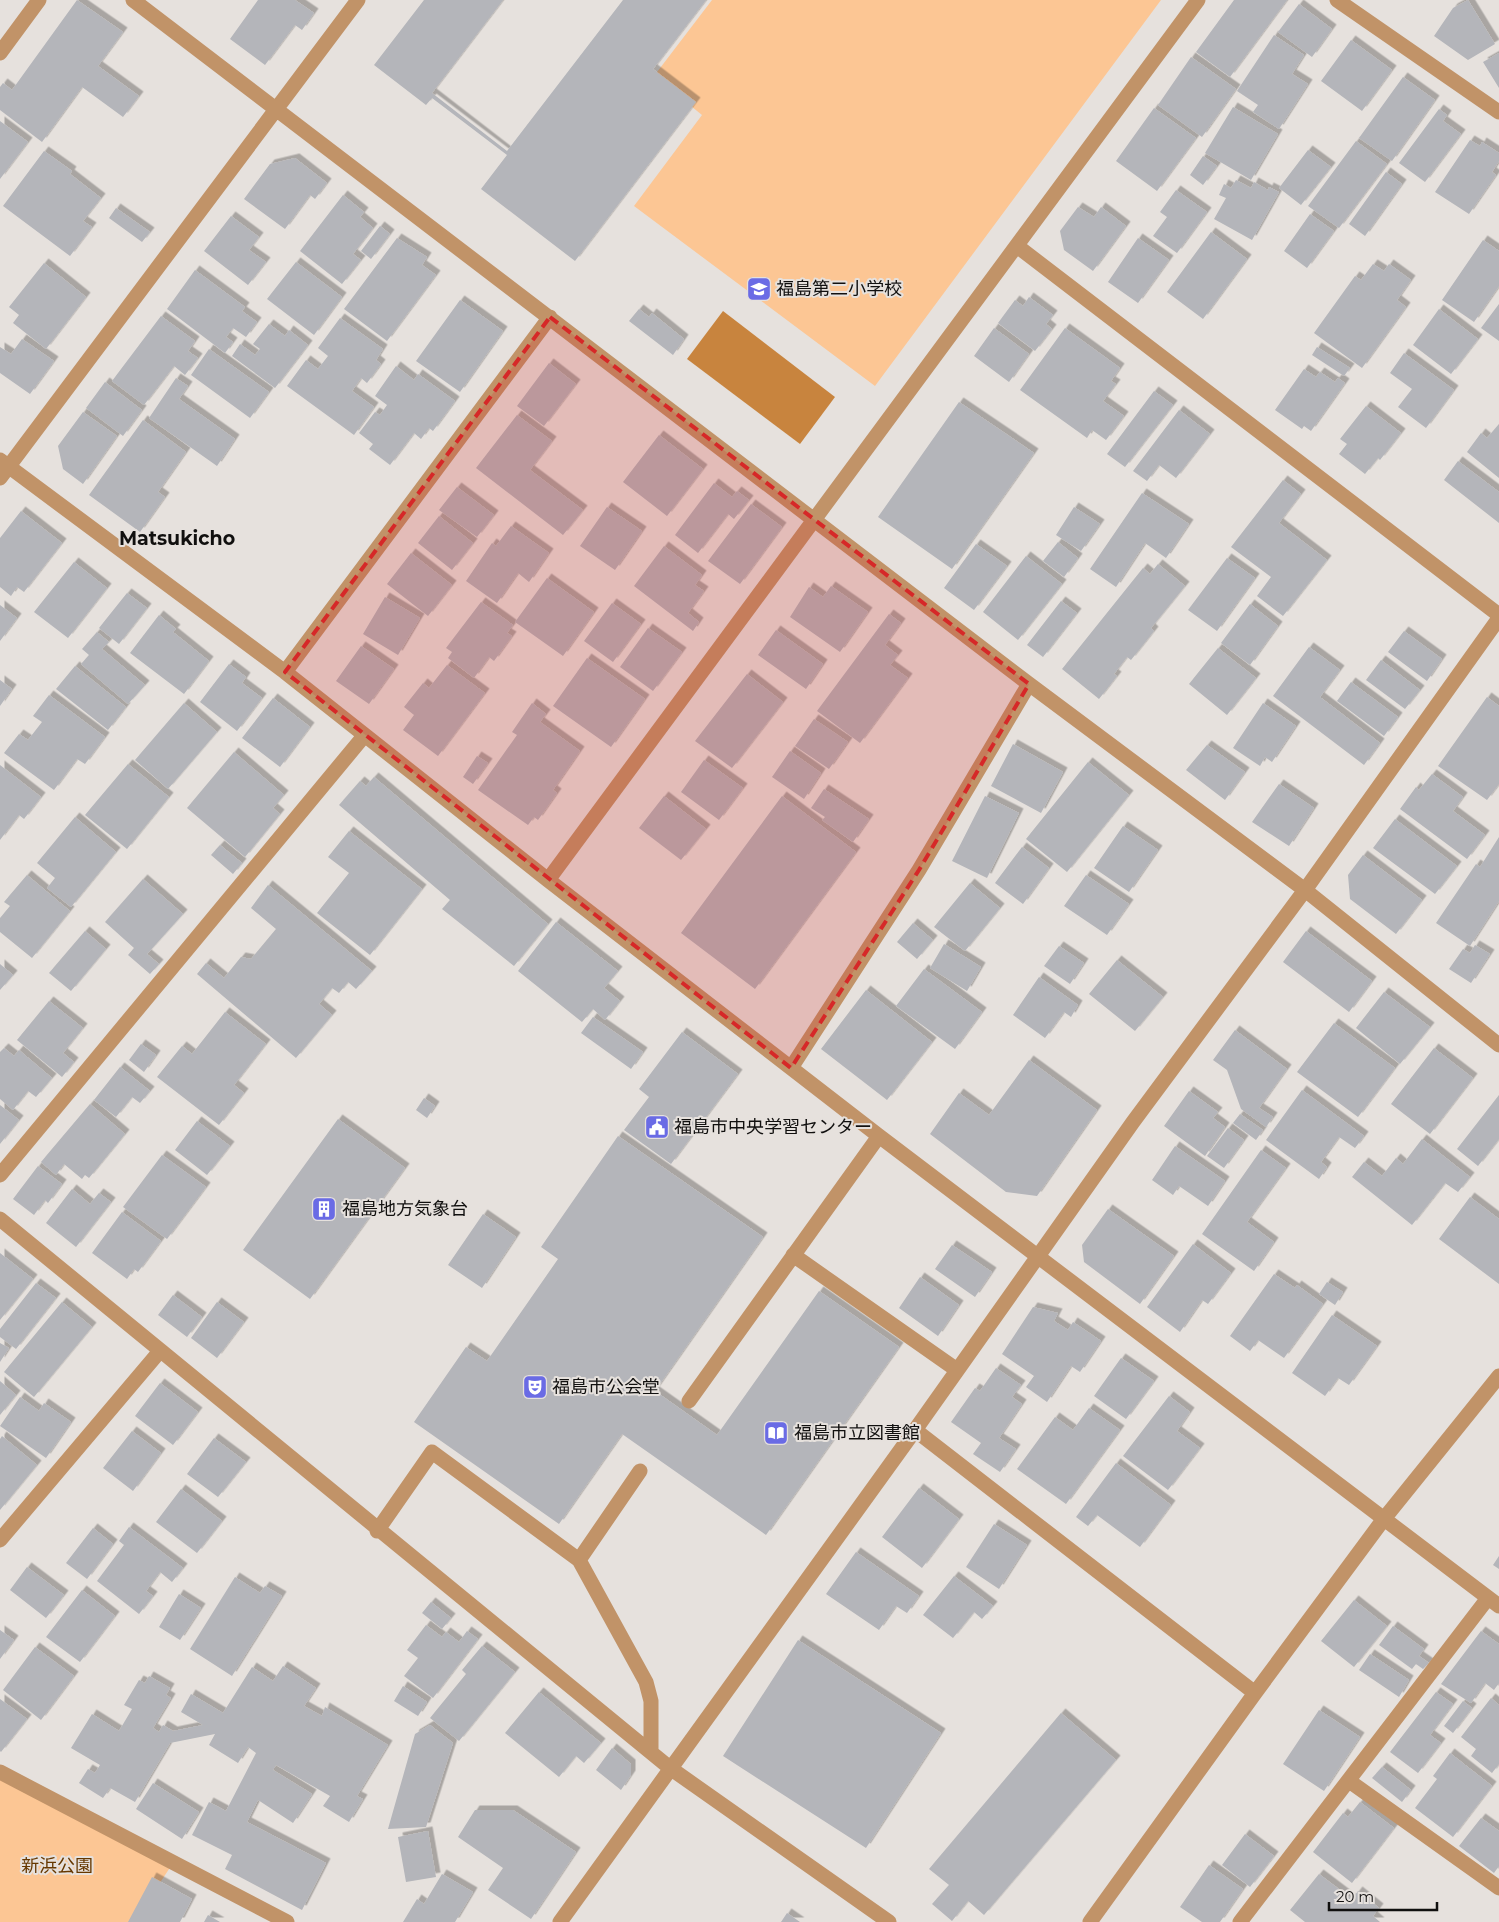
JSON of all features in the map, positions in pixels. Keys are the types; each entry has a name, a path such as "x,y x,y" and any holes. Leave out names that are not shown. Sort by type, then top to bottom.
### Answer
{"street":[{"path":"0,53 39,0"},
{"path":"133,0 813,520 1305,890 1499,1045"},
{"path":"358,0 3,468 285,672 548,880 879,1136 1382,1520 1493,1602 1348,1781 1240,1922"},
{"path":"548,880 1198,0"},
{"path":"1337,0 1499,112"},
{"path":"1017,246 1499,614"},
{"path":"285,672 550,317"},
{"path":"560,1922 958,1370 1133,1122 1305,890 1499,618"},
{"path":"791,1068 919,870 1029,684"},
{"path":"0,1175 364,736"},
{"path":"689,1401 879,1136"},
{"path":"0,1219 378,1531 670,1768 890,1922"},
{"path":"792,1255 958,1370"},
{"path":"0,1540 160,1351"},
{"path":"1090,1922 1254,1693 1382,1520 1499,1376"},
{"path":"915,1430 1254,1693"},
{"path":"378,1531 432,1452 579,1560 646,1682 651,1701 651,1752"},
{"path":"579,1560 640,1471"},
{"path":"0,1772 287,1922"},
{"path":"1348,1781 1499,1888"}],"highlighted area":[{"path":"550,317 1029,684 919,870 791,1068 285,672"}],"green space":[{"path":"712,0 1161,0 875,386 634,206 702,115 654,76"},
{"name":"新浜公園","path":"0,1772 173,1863 134,1922 0,1922"}],"shaded area":[{"path":"723,311 835,397 800,444 687,359"}],"building":[{"path":"77,0 123,32 98,66 139,96 123,117 82,87 42,142 0,110 0,87 3,83 12,90"},
{"path":"258,0 295,0 314,13 302,30 295,25 265,65 230,39"},
{"path":"424,0 503,0 432,93 507,151 623,0 706,0 653,69 696,102 575,261 481,189 507,155 432,98 426,105 374,65"},
{"path":"1234,0 1287,0 1230,77 1196,52"},
{"path":"1468,0 1495,44 1468,60 1434,36 1453,8"},
{"path":"1299,4 1332,29 1312,57 1278,32"},
{"path":"1274,35 1304,55 1292,74 1308,84 1279,129 1253,112 1258,105 1237,91"},
{"path":"1351,40 1392,70 1362,111 1321,81"},
{"path":"1499,53 1499,88 1483,62"},
{"path":"1191,57 1236,89 1202,137 1158,105"},
{"path":"1403,77 1435,100 1392,161 1359,138"},
{"path":"1233,107 1278,134 1251,180 1205,153"},
{"path":"1154,108 1196,138 1157,191 1116,161"},
{"path":"1439,109 1447,115 1443,121 1461,134 1425,182 1399,163"},
{"path":"0,121 28,142 0,179"},
{"path":"1470,140 1480,146 1482,142 1499,153 1499,161 1492,172 1496,175 1469,214 1435,192"},
{"path":"1356,141 1387,164 1339,228 1308,206"},
{"path":"1308,150 1331,167 1301,205 1279,188"},
{"path":"44,151 72,171 70,174 101,198 83,221 92,227 70,256 3,206"},
{"path":"1203,156 1217,166 1203,185 1190,175"},
{"path":"295,158 327,183 315,199 310,195 285,229 244,199 270,164"},
{"path":"1386,172 1402,184 1365,236 1349,224"},
{"path":"1236,180 1251,188 1254,182 1268,190 1269,187 1279,192 1252,240 1214,219 1226,198 1219,195 1224,184 1231,188"},
{"path":"1176,190 1207,212 1177,253 1153,236 1167,217 1160,212"},
{"path":"343,195 364,212 360,217 373,228 353,254 361,260 342,284 300,251"},
{"path":"1078,207 1094,217 1101,207 1126,226 1093,271 1064,250 1060,231"},
{"path":"116,208 150,232 142,242 109,218"},
{"path":"1310,214 1334,231 1307,268 1284,251"},
{"path":"231,216 259,237 249,250 266,262 248,285 204,251"},
{"path":"380,226 390,234 371,259 361,251"},
{"path":"1211,232 1247,259 1203,319 1167,292"},
{"path":"397,238 427,257 422,265 436,275 387,341 344,309"},
{"path":"1138,238 1169,260 1138,303 1108,282"},
{"path":"1483,240 1499,251 1499,286 1474,322 1442,300"},
{"path":"296,262 342,297 314,335 267,299"},
{"path":"44,263 86,297 46,349 13,323 19,315 9,307"},
{"path":"1373,264 1384,271 1389,264 1411,280 1397,300 1406,307 1362,368 1314,333 1355,276 1361,280"},
{"path":"195,270 245,307 242,311 257,322 246,337 233,328 226,337 233,342 225,353 167,309"},
{"path":"1029,297 1053,315 1046,324 1052,329 1035,351 998,323 1015,300 1023,306"},
{"path":"460,300 503,331 460,392 416,361"},
{"path":"1499,304 1499,341 1481,328"},
{"path":"639,309 649,317 652,313 684,339 673,355 629,321"},
{"path":"1439,309 1478,339 1451,374 1413,345"},
{"path":"161,316 195,341 188,351 198,358 185,375 174,366 144,405 112,381"},
{"path":"340,318 383,349 376,360 381,364 367,383 361,378 352,391 374,407 354,435 287,386 306,360 318,369 328,356 318,348"},
{"path":"269,324 285,336 289,330 308,345 275,388 232,356 240,344 255,355 260,349 253,344"},
{"path":"994,328 1029,354 1009,382 974,356"},
{"path":"1065,328 1120,368 1111,381 1116,384 1103,401 1124,416 1106,440 1092,430 1087,438 1020,390"},
{"path":"22,339 54,361 30,394 0,373 0,347 11,354"},
{"path":"1317,347 1350,368 1344,376 1312,355"},
{"path":"209,349 269,392 250,418 191,375"},
{"path":"1404,353 1454,390 1426,428 1398,407 1412,389 1390,373"},
{"path":"549,363 576,384 544,426 517,406"},
{"path":"396,366 414,380 418,374 455,401 433,431 429,428 421,439 414,433 390,465 369,449 373,444 359,433 375,412 380,415 387,405 375,396"},
{"path":"1304,369 1316,377 1320,372 1335,382 1338,378 1345,383 1311,431 1304,426 1302,429 1275,410"},
{"path":"176,378 188,386 179,399 235,439 217,466 149,418"},
{"path":"105,382 142,410 123,436 86,408"},
{"path":"1154,391 1173,405 1125,467 1107,454"},
{"path":"959,402 1034,453 952,569 878,517"},
{"path":"1366,406 1401,433 1380,460 1378,458 1365,474 1339,454 1347,444 1340,439"},
{"path":"1179,410 1210,434 1176,478 1159,465 1147,481 1133,471"},
{"path":"83,412 117,436 83,484 63,469 58,446"},
{"path":"517,415 552,441 530,470 583,510 563,535 476,468"},
{"path":"143,420 186,452 158,492 165,497 140,532 89,495"},
{"path":"1499,424 1499,478 1467,452 1481,433 1487,438"},
{"path":"659,435 703,469 667,516 623,482"},
{"path":"1458,461 1499,492 1499,523 1444,480"},
{"path":"1283,480 1301,494 1279,523 1327,560 1283,616 1257,596 1271,577 1231,547"},
{"path":"714,483 732,497 737,491 749,500 734,519 728,514 698,553 675,535"},
{"path":"457,487 494,515 477,537 439,510"},
{"path":"1142,493 1189,524 1166,558 1145,543 1116,587 1090,569"},
{"path":"751,504 782,527 740,584 708,561"},
{"path":"607,507 642,531 615,570 580,546"},
{"path":"1074,507 1100,524 1081,551 1056,535"},
{"path":"21,511 62,543 24,592 17,587 11,596 0,587 0,538"},
{"path":"439,516 473,543 452,570 418,543"},
{"path":"511,526 549,553 529,582 518,573 497,603 466,581 492,543 496,546"},
{"path":"1058,542 1078,558 1064,577 1043,561"},
{"path":"976,544 1007,566 974,610 944,588"},
{"path":"664,546 702,575 695,585 704,591 688,613 699,622 693,631 634,586"},
{"path":"411,553 452,585 428,616 387,584"},
{"path":"1026,556 1062,584 1018,640 983,612"},
{"path":"1227,558 1255,578 1217,631 1188,610"},
{"path":"74,562 107,588 68,638 34,612"},
{"path":"1158,564 1185,586 1151,628 1154,631 1131,660 1127,657 1114,674 1117,676 1099,699 1062,669 1143,568 1150,574"},
{"path":"547,578 594,612 563,656 515,622"},
{"path":"831,586 868,612 840,652 790,617 809,587 823,597"},
{"path":"127,593 147,608 119,644 99,628"},
{"path":"385,597 420,618 398,655 363,634"},
{"path":"1061,601 1077,613 1043,657 1027,645"},
{"path":"481,602 513,625 507,633 512,636 494,661 489,657 474,678 448,658 452,652 446,648"},
{"path":"612,603 641,624 613,662 584,641"},
{"path":"1250,604 1278,626 1250,665 1221,643"},
{"path":"0,605 17,618 0,641"},
{"path":"889,614 901,623 885,645 898,655 890,665 908,678 860,743 817,711"},
{"path":"159,615 176,629 173,632 209,661 184,694 130,653"},
{"path":"648,628 682,652 653,691 620,667"},
{"path":"776,630 823,664 806,689 758,655"},
{"path":"1404,631 1442,659 1427,681 1388,652"},
{"path":"97,632 109,642 102,649 145,685 128,704 81,664 89,655 82,649"},
{"path":"361,646 394,669 369,704 336,681"},
{"path":"1309,647 1340,670 1320,697 1380,743 1364,765 1273,696"},
{"path":"1218,648 1256,678 1227,715 1189,684"},
{"path":"587,658 645,699 611,747 553,706"},
{"path":"1381,660 1420,690 1405,709 1366,680"},
{"path":"229,664 246,677 242,683 262,698 237,731 200,702"},
{"path":"447,665 485,693 438,756 403,730 414,715 404,707 423,683 429,688"},
{"path":"75,666 126,707 108,730 56,689"},
{"path":"747,674 783,702 732,768 695,741"},
{"path":"0,680 12,689 0,706"},
{"path":"1351,682 1398,717 1384,736 1337,701"},
{"path":"49,695 105,737 85,764 77,759 54,790 4,753 19,734 28,740 42,722 33,716"},
{"path":"1487,697 1499,706 1499,784 1487,800 1438,766"},
{"path":"273,698 310,727 280,767 242,738"},
{"path":"184,703 217,732 168,789 135,760"},
{"path":"532,703 546,714 540,722 580,751 553,790 557,793 538,820 534,817 528,825 478,790 517,735 512,732"},
{"path":"1263,703 1296,726 1272,762 1265,757 1260,766 1233,748"},
{"path":"814,719 848,742 829,769 795,746"},
{"path":"1013,744 1063,772 1041,813 991,786"},
{"path":"1207,745 1245,772 1225,800 1186,770"},
{"path":"790,751 821,773 804,799 772,777"},
{"path":"234,752 284,795 273,808 280,814 245,857 187,808"},
{"path":"477,756 488,763 473,784 463,777"},
{"path":"704,760 743,788 719,820 681,792"},
{"path":"1088,762 1129,795 1067,872 1026,839"},
{"path":"128,764 169,797 127,849 85,815"},
{"path":"0,765 41,797 24,819 19,815 0,840"},
{"path":"1432,774 1463,797 1453,811 1485,835 1467,859 1400,809 1416,787 1419,790"},
{"path":"374,777 548,924 514,966 442,909 450,900 339,805 360,781 366,786"},
{"path":"1279,784 1314,808 1289,846 1252,822"},
{"path":"824,789 869,819 853,842 822,820 825,817 811,808"},
{"path":"664,796 706,829 681,860 639,828"},
{"path":"782,796 856,852 755,989 681,933"},
{"path":"985,796 1019,813 987,878 952,861"},
{"path":"75,817 116,852 71,907 47,888 55,878 37,863"},
{"path":"1395,819 1457,866 1435,894 1373,848"},
{"path":"1123,826 1158,850 1129,892 1094,868"},
{"path":"349,831 422,889 370,955 317,913 349,873 328,857"},
{"path":"1499,837 1499,901 1470,946 1436,923 1476,864 1480,867"},
{"path":"220,845 242,863 233,874 211,855"},
{"path":"1022,847 1049,868 1023,904 995,883"},
{"path":"1363,855 1422,900 1396,934 1350,899 1348,875"},
{"path":"27,875 70,911 32,958 0,932 0,918 10,906 4,902"},
{"path":"1086,875 1129,904 1107,935 1064,906"},
{"path":"143,879 183,914 147,954 159,964 150,974 128,955 134,948 105,922"},
{"path":"970,883 1000,908 965,951 934,927"},
{"path":"268,885 372,971 356,989 348,982 339,993 332,988 319,1004 332,1015 296,1058 197,974 206,963 224,978 241,957 251,959 276,929 251,908"},
{"path":"556,922 618,971 604,988 620,1001 605,1020 593,1009 582,1022 518,971"},
{"path":"913,923 933,940 917,959 897,942"},
{"path":"85,931 106,949 71,991 49,973"},
{"path":"1306,931 1372,981 1349,1012 1283,962"},
{"path":"944,944 981,967 967,991 930,968"},
{"path":"1475,945 1490,954 1471,983 1449,969 1463,949 1470,953"},
{"path":"1059,946 1084,963 1070,984 1044,966"},
{"path":"1117,960 1163,997 1135,1031 1089,994"},
{"path":"0,964 13,975 0,990"},
{"path":"924,969 982,1012 955,1049 896,1006"},
{"path":"1039,977 1078,1005 1071,1017 1064,1012 1045,1038 1013,1015"},
{"path":"866,990 932,1042 887,1100 821,1049"},
{"path":"1384,992 1430,1027 1400,1064 1356,1028"},
{"path":"49,1001 83,1028 63,1053 74,1062 62,1077 17,1040"},
{"path":"225,1012 266,1044 234,1085 244,1093 219,1125 157,1077 182,1046 192,1054"},
{"path":"593,1017 643,1052 631,1069 581,1033"},
{"path":"1334,1023 1395,1068 1358,1117 1297,1072"},
{"path":"1235,1030 1287,1069 1259,1108 1273,1117 1266,1127 1241,1109 1227,1070 1213,1060"},
{"path":"682,1032 738,1074 671,1164 624,1130 649,1097 639,1089"},
{"path":"141,1044 156,1055 144,1072 129,1060"},
{"path":"4,1048 14,1056 19,1050 52,1078 36,1097 28,1091 13,1110 0,1099 0,1052"},
{"path":"1434,1048 1473,1078 1430,1134 1391,1104"},
{"path":"1029,1060 1097,1110 1037,1196 1006,1192 930,1134 959,1093 989,1115"},
{"path":"120,1067 150,1091 140,1103 132,1097 116,1117 94,1100"},
{"path":"1302,1090 1364,1136 1355,1148 1339,1137 1321,1162 1327,1167 1319,1179 1266,1140"},
{"path":"1189,1091 1218,1112 1213,1118 1225,1127 1205,1156 1164,1126"},
{"path":"1499,1095 1499,1139 1478,1166 1457,1149"},
{"path":"424,1098 435,1106 427,1118 416,1110"},
{"path":"90,1104 125,1134 89,1178 85,1175 82,1179 64,1164 56,1175 41,1162"},
{"path":"0,1105 19,1120 0,1144"},
{"path":"1240,1114 1263,1130 1256,1140 1233,1123"},
{"name":"福島地方気象台","path":"338,1119 405,1168 310,1299 243,1250"},
{"path":"197,1121 230,1146 207,1175 175,1150"},
{"path":"1228,1128 1244,1140 1224,1168 1207,1156"},
{"path":"618,1136 763,1237 655,1391 717,1435 819,1291 899,1347 766,1535 622,1434 559,1524 414,1422 466,1347 487,1361 558,1259 541,1247"},
{"path":"1422,1139 1470,1177 1458,1192 1445,1183 1412,1225 1352,1177 1364,1162 1382,1176 1396,1158 1403,1164"},
{"path":"1175,1146 1225,1181 1208,1206 1179,1186 1173,1195 1152,1180"},
{"path":"1261,1150 1286,1168 1247,1222 1274,1242 1254,1271 1202,1234"},
{"path":"162,1155 206,1187 167,1239 123,1207"},
{"path":"38,1166 62,1184 48,1203 45,1200 34,1215 13,1199"},
{"path":"72,1189 90,1204 99,1193 111,1202 76,1247 46,1223"},
{"path":"1470,1197 1499,1219 1499,1284 1439,1239"},
{"path":"1108,1209 1174,1256 1140,1304 1084,1262 1082,1245"},
{"path":"122,1212 161,1241 138,1272 134,1269 127,1279 92,1253"},
{"path":"483,1214 516,1237 482,1288 448,1265"},
{"path":"1193,1244 1231,1273 1208,1304 1202,1300 1180,1332 1147,1307"},
{"path":"952,1245 992,1272 975,1297 935,1269"},
{"path":"0,1253 33,1279 0,1320"},
{"path":"1274,1274 1295,1288 1297,1285 1323,1304 1284,1358 1258,1340 1250,1351 1230,1336"},
{"path":"920,1277 959,1305 938,1336 899,1308"},
{"path":"1327,1282 1343,1292 1335,1305 1319,1294"},
{"path":"36,1283 56,1298 16,1349 0,1337 0,1329"},
{"path":"173,1295 202,1317 187,1337 158,1315"},
{"path":"62,1302 92,1327 34,1397 4,1372"},
{"path":"217,1302 244,1322 217,1358 191,1338"},
{"path":"1033,1307 1058,1313 1054,1321 1068,1330 1073,1322 1101,1341 1080,1372 1071,1366 1047,1402 1026,1387 1034,1376 1002,1354"},
{"path":"1332,1315 1377,1346 1349,1385 1338,1378 1325,1396 1292,1373"},
{"path":"0,1343 9,1348 0,1362"},
{"path":"1121,1358 1154,1381 1126,1419 1094,1396"},
{"path":"996,1368 1021,1385 1012,1397 1022,1404 999,1438 1016,1449 1000,1472 973,1454 981,1443 951,1422 975,1388 980,1391"},
{"path":"0,1381 16,1395 0,1415"},
{"path":"160,1383 198,1412 173,1445 135,1416"},
{"path":"1169,1396 1190,1412 1177,1431 1200,1448 1168,1490 1123,1456"},
{"path":"20,1397 39,1411 44,1403 71,1422 46,1458 0,1426"},
{"path":"1089,1408 1120,1430 1066,1504 1017,1469 1055,1417 1073,1430"},
{"path":"132,1431 161,1453 133,1491 103,1468"},
{"path":"2,1436 37,1465 0,1510 0,1439"},
{"path":"214,1438 246,1462 218,1497 187,1474"},
{"path":"1116,1463 1171,1505 1140,1547 1097,1515 1088,1526 1076,1517"},
{"path":"919,1488 959,1519 922,1568 882,1537"},
{"path":"181,1489 222,1521 197,1553 156,1522"},
{"path":"994,1524 1027,1545 999,1589 966,1567"},
{"path":"129,1527 183,1568 172,1582 160,1572 146,1591 153,1596 139,1614 97,1581 124,1545 119,1541"},
{"path":"93,1528 113,1544 87,1579 66,1563"},
{"path":"856,1552 919,1596 907,1613 896,1606 879,1630 826,1594"},
{"path":"1499,1556 1499,1569 1493,1565"},
{"path":"27,1567 64,1595 46,1618 10,1590"},
{"path":"954,1576 993,1606 982,1619 974,1612 953,1638 923,1615"},
{"path":"235,1577 260,1593 265,1586 282,1596 232,1676 190,1649"},
{"path":"82,1590 115,1616 80,1662 46,1637"},
{"path":"179,1594 201,1608 180,1640 159,1627"},
{"path":"1354,1600 1387,1626 1354,1667 1321,1641"},
{"path":"431,1602 451,1618 442,1629 422,1613"},
{"path":"426,1625 442,1637 446,1632 459,1642 467,1631 478,1639 433,1698 404,1676 418,1658 407,1650"},
{"path":"1393,1626 1424,1649 1419,1656 1429,1663 1423,1669 1416,1664 1412,1669 1379,1645"},
{"path":"0,1630 14,1640 0,1659"},
{"path":"1481,1631 1499,1644 1499,1683 1494,1690 1485,1683 1471,1703 1441,1684"},
{"path":"798,1640 941,1733 866,1848 723,1756"},
{"path":"482,1646 515,1672 459,1741 430,1718 466,1674 462,1670"},
{"path":"35,1647 74,1676 41,1720 3,1690"},
{"path":"1370,1654 1409,1680 1399,1697 1359,1670"},
{"path":"283,1666 316,1688 304,1706 322,1716 325,1707 388,1745 357,1796 363,1799 349,1822 323,1806 330,1796 276,1765 273,1770 312,1794 293,1823 258,1800 247,1822 326,1863 302,1910 225,1869 232,1855 192,1835 209,1802 226,1811 256,1753 248,1747 238,1763 209,1745 215,1734 170,1743 135,1802 110,1788 103,1798 79,1783 88,1769 95,1773 100,1765 71,1748 92,1714 119,1731 132,1709 124,1705 139,1680 145,1683 149,1676 170,1688 166,1695 171,1698 153,1728 159,1732 163,1725 173,1731 203,1725 181,1712 191,1694 223,1713 252,1667 273,1681"},
{"path":"403,1686 427,1702 418,1716 394,1701"},
{"path":"539,1692 601,1743 584,1763 576,1756 559,1777 505,1733"},
{"path":"1436,1692 1453,1704 1430,1735 1441,1743 1418,1773 1390,1752"},
{"path":"1491,1698 1499,1705 1499,1764 1492,1773 1471,1756 1476,1749 1461,1737"},
{"path":"0,1699 27,1719 1,1752 0,1751"},
{"path":"1463,1701 1472,1708 1453,1733 1444,1726"},
{"path":"1319,1710 1360,1737 1324,1791 1283,1764"},
{"path":"1061,1713 1116,1760 984,1915 968,1901 952,1921 932,1904 949,1885 929,1869"},
{"path":"430,1725 453,1743 426,1827 388,1829 415,1734"},
{"path":"612,1748 631,1764 631,1775 621,1790 596,1770"},
{"path":"1450,1753 1492,1786 1453,1837 1415,1808 1437,1779 1433,1776"},
{"path":"1382,1767 1411,1790 1402,1802 1372,1778"},
{"path":"153,1783 199,1812 182,1839 136,1809"},
{"path":"1360,1802 1394,1828 1352,1883 1313,1852 1343,1813 1348,1817"},
{"path":"475,1810 513,1810 576,1852 531,1919 488,1890 503,1868 458,1837"},
{"path":"1481,1818 1499,1831 1499,1866 1494,1873 1459,1846"},
{"path":"428,1831 436,1877 406,1882 398,1837"},
{"path":"1245,1834 1274,1856 1250,1887 1222,1865"},
{"path":"1209,1865 1243,1889 1220,1922 1202,1922 1180,1907"},
{"path":"442,1874 473,1892 455,1922 403,1922 417,1899 424,1904"},
{"path":"1319,1874 1352,1899 1358,1891 1379,1908 1373,1916 1380,1922 1305,1922 1290,1910"},
{"path":"152,1877 192,1899 180,1922 128,1922"},
{"path":"787,1913 800,1922 781,1922"},
{"path":"208,1915 220,1922 204,1922"}],"place":[{"name":"福島第二小学校","path":"759,289"},
{"name":"福島市中央学習センター","path":"657,1127"},
{"name":"福島地方気象台","path":"324,1209"},
{"name":"福島市公会堂","path":"535,1387"},
{"name":"福島市立図書館","path":"776,1433"}],"district":[{"name":"Matsukicho","path":"177,538"}]}
